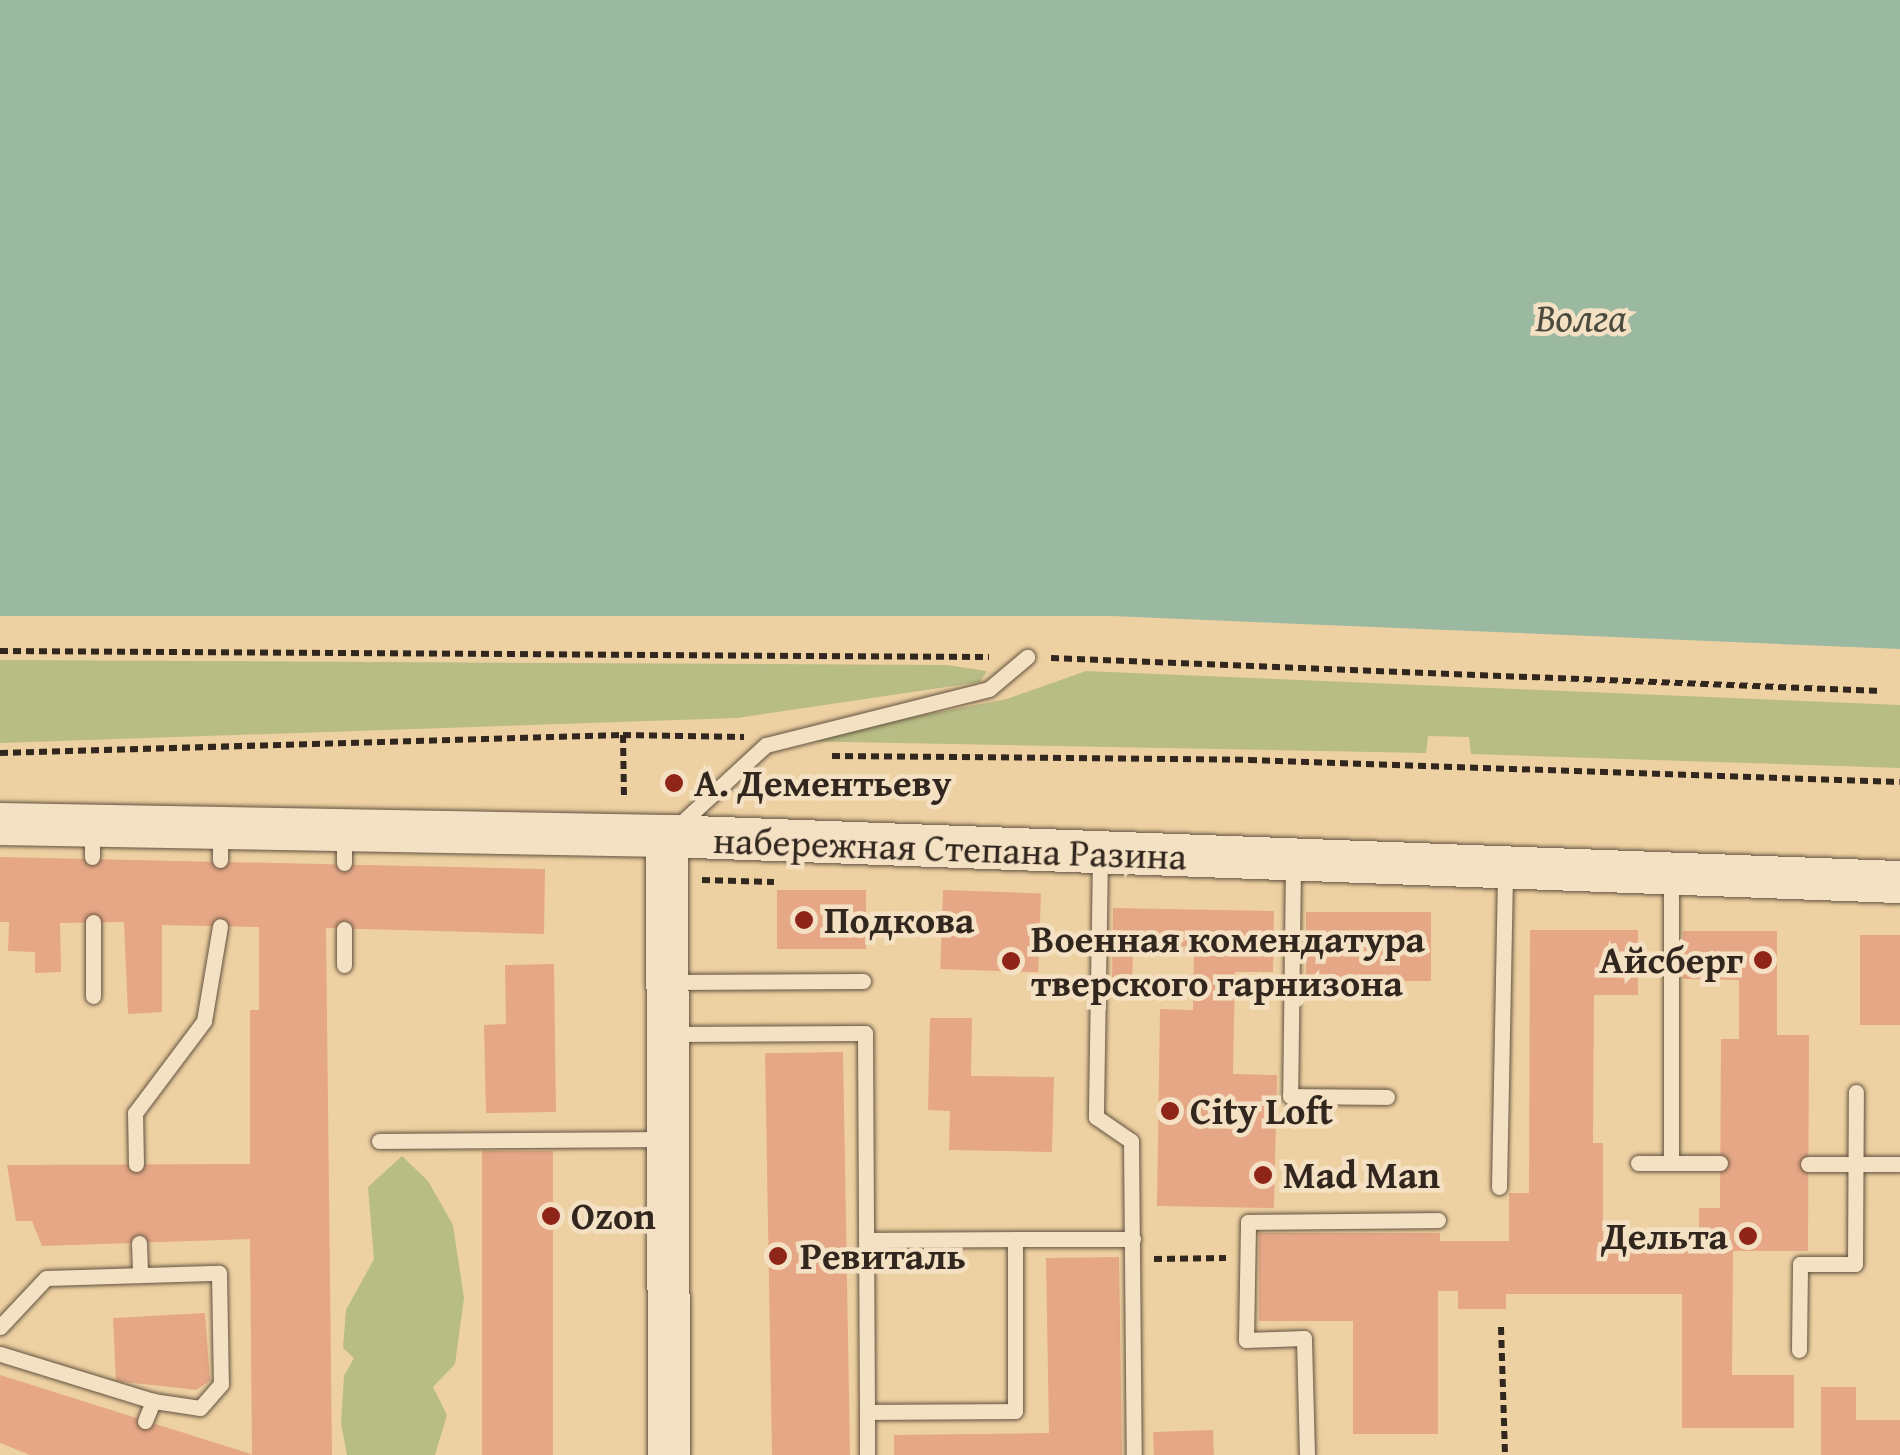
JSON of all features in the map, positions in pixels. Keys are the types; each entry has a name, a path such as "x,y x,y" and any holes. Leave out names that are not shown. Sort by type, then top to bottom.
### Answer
{"street":[{"name":"набережная Степана Разина","path":"0,824 92,841 344,847 646,836 1100,856 1505,866 1900,882"},
{"path":"646,836 668,982 669,1455"}],"lane":[{"path":"646,836 766,746 989,689 1027,658"},
{"path":"1100,856 1096,1117 1132,1141 1134,1455"},
{"path":"1293,860 1290,1096 1388,1097"},
{"path":"1499,1187 1505,866"},
{"path":"1671,872 1671,1163"},
{"path":"92,922 94,996"},
{"path":"136,1164 134,1114 204,1020 220,926"},
{"path":"344,929 344,965"},
{"path":"668,982 863,980"},
{"path":"668,1034 865,1033 867,1455"},
{"path":"1800,1350 1800,1264 1855,1264 1856,1092"},
{"path":"379,1140 668,1139"},
{"path":"1638,1163 1720,1163"},
{"path":"1808,1164 1900,1164"},
{"path":"1307,1455 1304,1338 1246,1340 1248,1222 1438,1220"},
{"path":"866,1240 1132,1238"},
{"path":"866,1412 1015,1411 1014,1239"},
{"path":"139,1243 140,1275"},
{"path":"0,1327 46,1278 219,1273 221,1384 200,1408 153,1401 0,1354"},
{"path":"146,1421 153,1401"}],"path":[{"path":"0,651 1027,658 1881,690"},
{"path":"0,753 734,733"},
{"path":"623,735 646,836"},
{"path":"819,756 1249,760 1900,782"},
{"path":"1133,1260 1247,1260"},
{"path":"1502,1327 1505,1455"}],"green space":[{"path":"0,660 947,665 987,671 980,682 737,718 0,743"},
{"path":"1086,671 1900,705 1900,768 1471,754 1469,737 1428,736 1426,753 790,741 1007,699"},
{"path":"402,1156 428,1181 453,1225 464,1298 455,1364 433,1387 447,1415 435,1455 347,1455 341,1423 344,1376 354,1358 343,1348 346,1310 374,1259 368,1187"}],"water":[{"name":"Волга","path":"0,0 1900,0 1900,649 1111,616 0,616"}],"building":[{"path":"0,857 545,869 544,934 326,928 332,1455 252,1455 250,1239 42,1246 32,1221 16,1221 7,1165 250,1164 250,1010 259,1010 259,927 162,925 162,1012 128,1014 124,922 60,923 61,972 35,973 35,952 8,951 9,922 0,922"},
{"path":"777,890 866,890 866,949 777,949"},
{"path":"943,890 1041,893 1038,972 940,969"},
{"path":"1113,908 1274,911 1273,972 1235,972 1233,1074 1277,1075 1274,1208 1157,1206 1160,1009 1193,1010 1194,953 1133,952 1132,985 1112,985"},
{"path":"1306,912 1431,912 1431,981 1306,981"},
{"path":"1530,930 1638,930 1638,995 1594,995 1593,1143 1603,1143 1603,1237 1699,1237 1699,1208 1720,1208 1721,1039 1739,1039 1739,980 1683,979 1683,931 1777,931 1777,1035 1809,1035 1808,1251 1733,1251 1732,1375 1794,1375 1794,1428 1682,1428 1682,1294 1506,1294 1506,1309 1458,1309 1458,1291 1438,1291 1438,1434 1353,1434 1353,1321 1259,1321 1259,1233 1440,1233 1440,1241 1509,1241 1509,1193 1529,1193"},
{"path":"1860,935 1900,935 1900,1025 1860,1025"},
{"path":"554,964 556,1112 486,1113 484,1025 506,1024 505,965"},
{"path":"930,1018 972,1018 971,1076 1054,1077 1052,1152 949,1150 950,1111 928,1110"},
{"path":"843,1052 850,1455 772,1455 765,1053"},
{"path":"482,1151 553,1151 553,1455 482,1455"},
{"path":"1119,1257 1122,1455 894,1455 894,1435 1049,1433 1046,1258"},
{"path":"205,1313 210,1381 196,1390 116,1381 113,1318"},
{"path":"0,1375 251,1455 30,1455 0,1443"},
{"path":"1821,1387 1856,1387 1856,1420 1900,1420 1900,1455 1821,1455"},
{"path":"1213,1430 1214,1455 1154,1455 1153,1432"}],"place":[{"name":"А. Дементьеву","path":"674,783"},
{"name":"Подкова","path":"804,920"},
{"name":"Айсберг","path":"1763,960"},
{"name":"Военная комендатура тверского гарнизона","path":"1011,961"},
{"name":"City Loft","path":"1170,1111"},
{"name":"Mad Man","path":"1263,1175"},
{"name":"Ozon","path":"551,1216"},
{"name":"Дельта","path":"1748,1236"},
{"name":"Ревиталь","path":"778,1256"}]}
